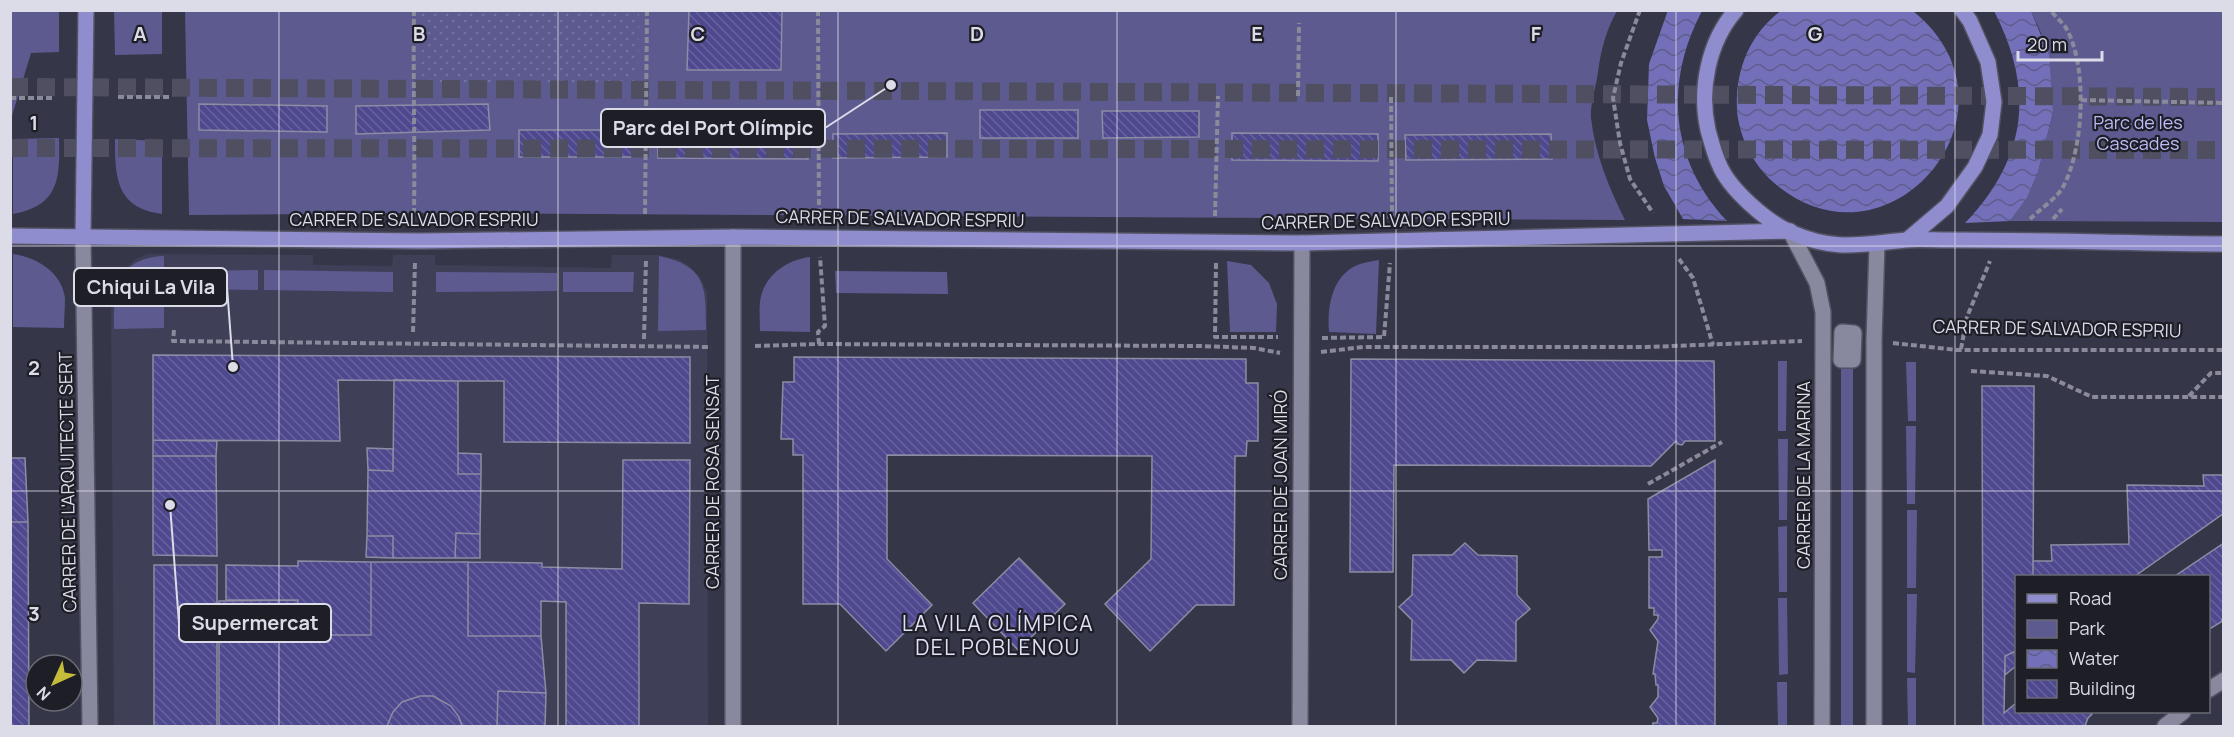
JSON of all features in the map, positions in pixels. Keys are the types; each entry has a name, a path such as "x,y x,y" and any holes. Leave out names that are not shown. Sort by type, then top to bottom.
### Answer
{"main road":[{"path":"83,236 86,10"},
{"path":"1736,10 1716,46 1704,82 1706,118 1711,141 1719,166 1739,191 1759,212 1790,231 1844,246 1907,240 2223,244"},
{"path":"1907,240 1947,206 1975,168 1990,135 1995,102 1988,62 1970,21 1962,10"},
{"name":"CARRER DE SALVADOR ESPRIU","path":"10,236 421,241 733,237 1302,243 1790,231"}],"street":[{"name":"CARRER DE LA MARINA","path":"1790,231 1817,283 1823,312 1822,726"},
{"name":"CARRER DE L'ARQUITECTE SERT","path":"83,236 90,726"},
{"name":"CARRER DE ROSA SENSAT","path":"733,237 733,726"},
{"name":"CARRER DE JOAN MIRÓ","path":"1300,726 1302,243"},
{"path":"1874,726 1876,244"},
{"path":"2210,689 2223,680"},
{"path":"2165,726 2181,713"}],"path":[{"path":"414,10 412,96 415,142 414,213"},
{"path":"645,214 647,10"},
{"path":"818,10 819,215"},
{"path":"1640,10 1621,63 1613,98 1620,143 1630,179 1655,216"},
{"path":"2023,225 2063,188 2078,142 2081,100 2078,63 2066,28 2050,10"},
{"path":"1299,22 1299,96"},
{"path":"1215,216 1218,96"},
{"path":"1391,96 1392,219"},
{"path":"118,98 171,97"},
{"path":"10,98 54,98"},
{"path":"2081,100 2223,103"},
{"path":"2049,224 2062,208"},
{"path":"414,332 415,255"},
{"path":"644,339 645,258"},
{"path":"1679,259 1693,278 1713,345"},
{"path":"1216,260 1215,337 1278,337"},
{"path":"1961,349 1966,317 1990,261"},
{"path":"819,344 818,332 825,326 821,262"},
{"path":"1322,338 1384,337 1390,263"},
{"path":"174,330 173,341 700,347"},
{"path":"1326,352 1363,347 1647,347 1802,341"},
{"name":"CARRER DE SALVADOR ESPRIU","path":"1890,342 1961,349 2223,350"},
{"path":"770,345 1199,346 1254,348 1271,352"},
{"path":"1971,371 2047,376 2092,397 2223,397"},
{"path":"2188,397 2211,373 2223,373"},
{"path":"1648,484 1722,442"}],"shaded area":[{"path":"147,254 313,255 313,265 392,266 393,255 435,255 435,265 611,268 612,255 658,255 680,260 688,265 700,277 707,292 708,726 114,726 111,300 119,275 136,259"}],"green space":[{"path":"11,10 59,11 59,52 31,53 11,119"},
{"path":"114,11 162,11 162,54 115,55"},
{"path":"185,11 1617,11 1602,48 1591,118 1604,170 1625,220 414,213 189,215"},
{"path":"420,11 639,11 638,84 418,83"},
{"name":"Parc de les Cascades","path":"2031,11 2223,11 2223,222 2010,221 2027,198 2038,172 2053,112 2041,33"},
{"path":"59,138 59,166 54,188 40,205 13,214 13,139"},
{"path":"115,139 162,141 162,214 147,211 127,198 118,178"},
{"path":"13,254 39,262 47,267 59,281 65,298 64,328 13,327"},
{"path":"164,256 164,328 114,329 117,290 127,270 148,258"},
{"path":"659,256 675,260 695,273 704,291 706,330 658,331"},
{"path":"810,257 810,332 760,331 760,302 766,284 784,266"},
{"path":"1379,260 1376,334 1329,332 1329,312 1337,283 1351,269 1362,263"},
{"path":"1227,261 1251,265 1269,283 1277,304 1276,332 1230,332"},
{"path":"258,270 258,290 189,289 189,271"},
{"path":"264,270 393,272 393,292 264,290"},
{"path":"835,271 947,272 948,294 836,293"},
{"path":"436,272 557,273 557,291 436,292"},
{"path":"563,272 634,272 633,292 563,292"},
{"path":"1841,360 1853,360 1853,726 1841,726"},
{"path":"1778,361 1787,361 1786,431 1778,431"},
{"path":"1906,362 1916,362 1916,421 1908,421"},
{"path":"1906,426 1916,426 1915,504 1907,504"},
{"path":"1778,439 1788,439 1787,520 1779,520"},
{"path":"1907,510 1917,510 1916,588 1907,588"},
{"path":"1787,526 1787,592 1779,592 1778,527"},
{"path":"1907,594 1917,594 1915,673 1907,672"},
{"path":"1778,598 1787,598 1788,674 1779,675"},
{"path":"1907,678 1916,678 1916,726 1908,726"},
{"path":"1777,682 1787,682 1787,726 1778,726"}],"water":[{"path":"1668,10 1702,11 1690,38 1682,65 1678,93 1679,120 1684,147 1694,173 1708,198 1727,221 1683,219 1664,186 1655,158 1647,120 1649,64"},
{"path":"1782,10 1913,11 1947,51 1959,94 1952,135 1931,171 1900,198 1860,211 1817,207 1773,182 1753,158 1738,120 1739,81 1746,54 1753,42 1761,30"},
{"path":"1994,11 2031,11 2049,55 2053,112 2038,172 2027,198 2010,221 1965,223 1986,198 2001,174 2012,148 2018,122 2019,96 2015,68 2007,40"}],"building":[{"path":"689,11 782,11 781,70 687,70"},
{"path":"199,104 327,106 327,132 199,130"},
{"path":"488,104 490,130 356,134 356,106"},
{"path":"980,110 1078,110 1078,138 980,138"},
{"path":"1102,111 1199,111 1199,137 1103,138"},
{"path":"519,130 632,130 632,157 519,157"},
{"path":"658,132 808,133 808,159 658,158"},
{"path":"947,133 947,157 833,158 833,134"},
{"path":"1232,133 1378,134 1378,161 1232,160"},
{"path":"1551,134 1552,159 1406,160 1405,135"},
{"path":"153,355 690,357 690,443 504,442 504,381 338,380 340,441 153,440"},
{"path":"794,357 1246,359 1246,383 1258,383 1258,441 1247,441 1246,456 1235,456 1234,605 1196,605 1150,651 1105,604 1151,559 1152,456 887,455 887,559 932,605 886,651 840,604 803,604 803,455 793,455 793,439 781,439 783,382 794,382"},
{"path":"1351,359 1714,361 1715,441 1685,441 1682,445 1676,441 1651,466 1394,465 1393,572 1350,572"},
{"path":"394,380 458,381 458,474 481,474 480,534 456,533 455,558 393,558 393,536 367,536 368,470 393,471"},
{"path":"1982,386 2034,386 2033,575 2015,575 2015,651 2005,656 2004,713 2015,704 2015,713 2092,714 2085,726 1983,726"},
{"path":"153,440 217,441 216,456 153,456"},
{"path":"367,448 393,449 393,471 368,470"},
{"path":"458,453 481,454 481,474 458,474"},
{"path":"153,456 216,456 217,556 153,555"},
{"path":"10,458 25,458 28,522 10,522"},
{"path":"623,460 690,460 689,604 639,603 639,726 566,726 566,602 541,601 541,636 468,636 468,562 542,563 542,567 622,569"},
{"path":"1715,460 1715,726 1653,726 1653,723 1657,723 1658,718 1650,707 1658,697 1658,685 1656,685 1655,674 1653,674 1658,641 1650,630 1658,619 1658,615 1654,615 1654,608 1649,608 1649,557 1662,557 1662,550 1649,550 1648,499"},
{"path":"2203,475 2224,475 2224,513 2136,575 2033,575 2033,561 2052,561 2051,545 2129,544 2127,485 2204,486"},
{"path":"10,522 28,522 29,653 24,653 24,713 29,713 29,726 10,726"},
{"path":"456,533 480,534 480,558 455,558"},
{"path":"367,536 393,536 393,558 366,557"},
{"path":"1465,543 1478,555 1517,556 1517,595 1530,609 1516,621 1516,661 1477,660 1464,673 1451,660 1411,660 1412,620 1399,607 1412,595 1413,555 1452,555"},
{"path":"2224,543 2224,616 2221,622 2210,629 2210,575 2176,575"},
{"path":"1019,558 1065,604 1018,650 973,603"},
{"path":"298,561 371,562 371,635 297,635 298,600 226,600 226,565 298,566"},
{"path":"371,562 468,562 468,636 541,636 546,693 545,726 219,726 219,601 298,600 297,635 371,635"},
{"path":"154,565 217,565 217,726 154,726"},
{"path":"2015,651 2015,667 2005,675 2005,656"},
{"path":"498,691 546,693 545,726 497,726"},
{"path":"420,696 433,696 451,706 462,726 387,726 393,712 402,702"}],"tunnel":[{"path":"10,87 2224,97"},
{"path":"10,148 2224,150"}],"place":[{"name":"Parc del Port Olímpic","path":"891,85"},
{"name":"Chiqui La Vila","path":"233,367"},
{"name":"Supermercat","path":"170,505"}],"district":[{"name":"LA VILA OLÍMPICA DEL POBLENOU","path":"998,636"}]}
